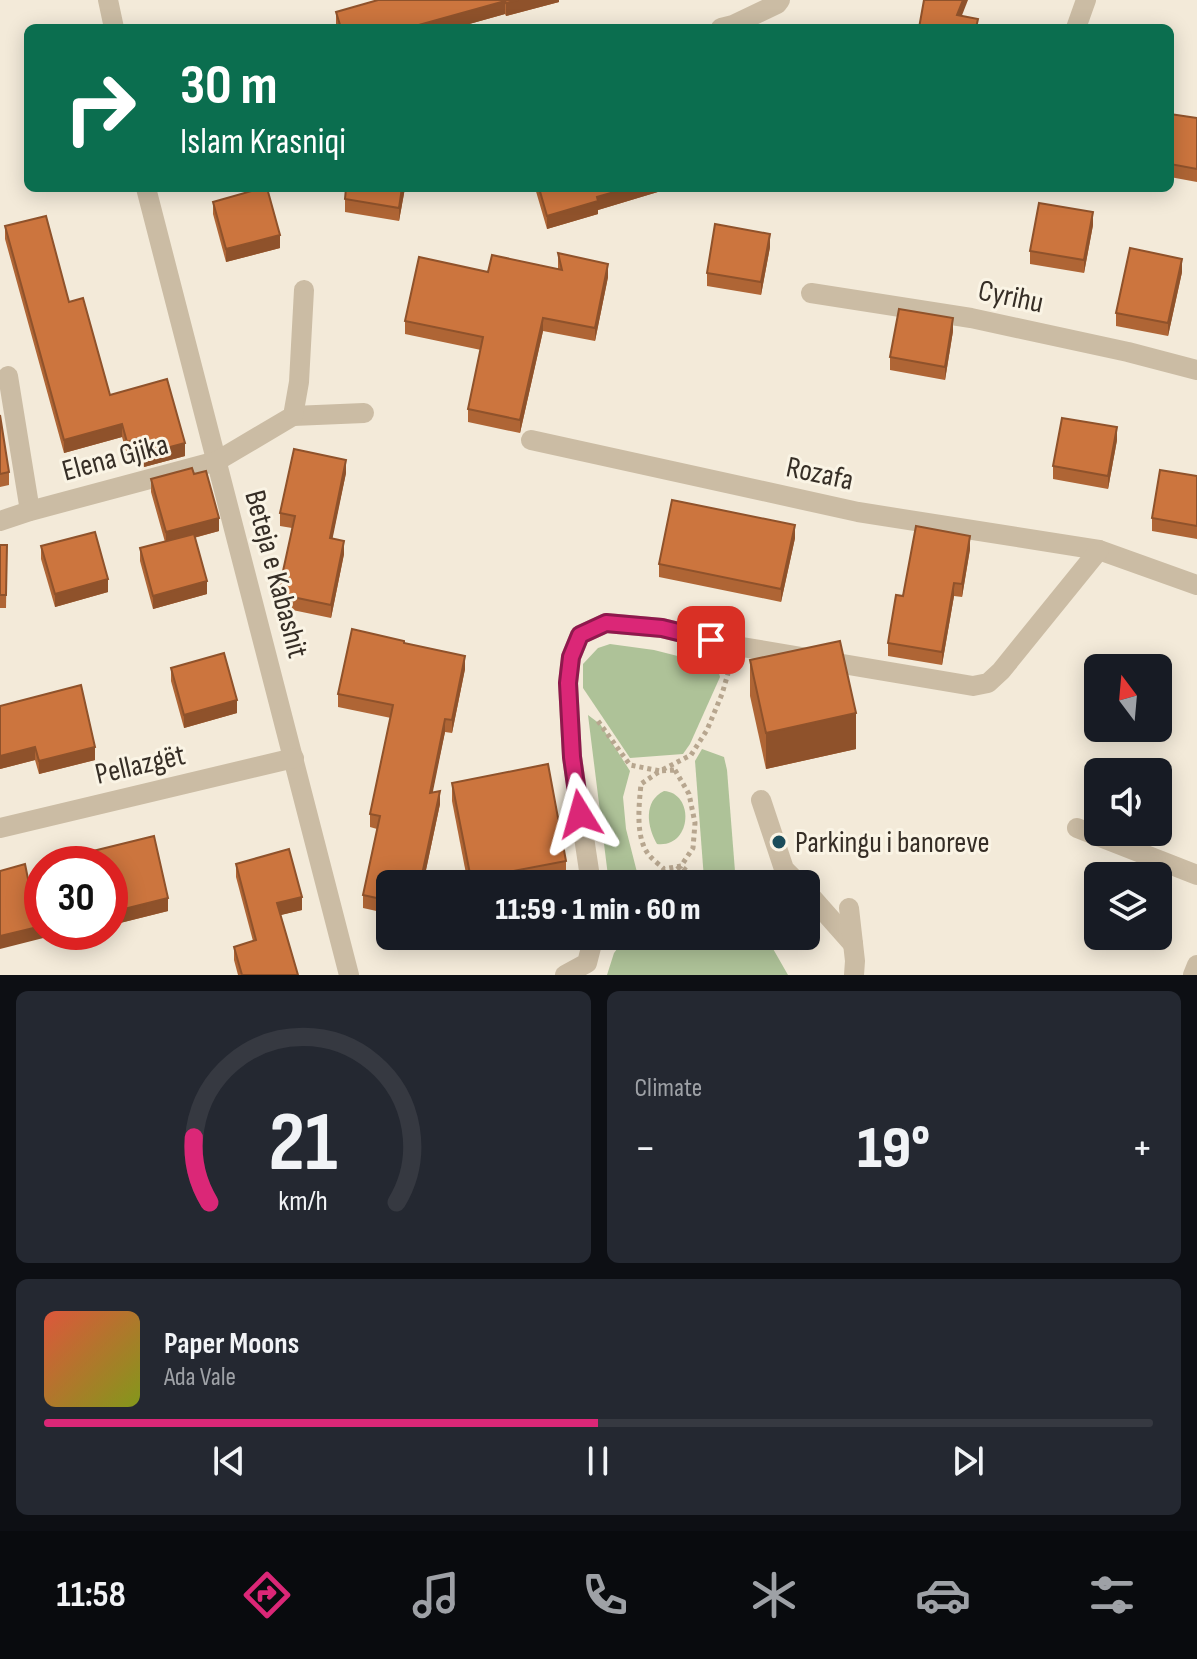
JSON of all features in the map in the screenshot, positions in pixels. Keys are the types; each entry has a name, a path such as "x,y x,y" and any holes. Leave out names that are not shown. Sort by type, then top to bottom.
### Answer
{"street":[{"path":"108,0 113,24"},
{"path":"735,24 780,0"},
{"path":"1077,24 1086,0"},
{"name":"Beteja e Kabashit","path":"147,192 349,975"},
{"path":"304,290 299,382 293,416 364,413"},
{"name":"Cyrihu","path":"811,293 971,318 1197,370"},
{"name":"Elena Gjika","path":"8,376 30,511"},
{"name":"Elena Gjika","path":"0,521 217,461 293,416"},
{"name":"Rozafa","path":"531,440 858,512 1099,550 1197,585"},
{"path":"589,870 572,757 568,683 571,657 580,635 606,623 662,628 736,646 973,686 988,683 1001,671 1099,550"},
{"name":"Pellazgët","path":"0,828 294,758"},
{"path":"761,800 785,870"},
{"path":"1077,828 1197,875"},
{"path":"820,907 853,944"},
{"path":"849,908 854,975"},
{"path":"565,975 587,963 590,950"},
{"path":"1193,975 1197,965"}],"path":[{"path":"681,866 664,869 648,854 641,835 641,784 691,755 707,730 722,694 736,646"},
{"path":"568,683 589,706 630,765 660,771 675,770 689,794 695,823 693,848 676,870"},
{"path":"681,866 686,870"}],"green space":[{"path":"610,644 654,650 717,666 720,677 683,754 630,758 583,688 583,664 598,648"},
{"path":"588,715 600,724 630,771 623,797 626,829 636,870 607,870"},
{"path":"702,749 724,757 735,870 703,870 695,761"},
{"path":"664,791 674,794 681,801 685,820 677,838 669,843 657,844 649,815 653,801"},
{"path":"616,950 774,950 788,975 607,975"}],"building":[{"path":"378,0 518,0 422,24 340,24 336,12"},
{"path":"924,0 963,0 957,15 978,19 977,24 920,24"},
{"path":"1174,115 1197,118 1197,169 1174,165"},
{"path":"248,192 268,192 280,235 226,249 213,202"},
{"path":"346,192 401,192 399,208 345,199"},
{"path":"540,192 614,192 597,197 598,201 547,216"},
{"path":"1039,203 1093,212 1084,260 1030,251"},
{"path":"46,216 69,302 83,298 110,395 167,379 185,443 144,454 140,438 127,442 122,424 64,440 5,226"},
{"path":"715,224 770,234 761,282 707,273"},
{"path":"1130,248 1182,259 1168,323 1116,313"},
{"path":"558,253 608,264 595,328 543,318 520,420 468,409 483,337 405,321 419,257 488,272 492,255 562,270"},
{"path":"899,309 953,318 945,367 890,357"},
{"path":"0,415 9,472 0,474"},
{"path":"1062,418 1117,427 1108,476 1053,466"},
{"path":"294,449 346,460 330,538 344,541 331,605 278,594 295,516 280,513"},
{"path":"192,468 194,474 206,471 219,518 166,532 151,479"},
{"path":"1160,470 1197,476 1197,526 1152,518"},
{"path":"672,500 795,525 781,589 659,564"},
{"path":"916,526 970,536 962,584 954,583 942,652 888,643 896,595 903,596"},
{"path":"95,532 108,579 55,594 41,546"},
{"path":"194,534 207,581 153,596 140,548"},
{"path":"0,545 7,545 6,595 0,595"},
{"path":"352,629 465,656 452,720 445,719 430,793 440,791 423,870 376,870 376,898 363,895 380,816 370,814 393,705 338,694"},
{"path":"840,641 856,713 766,733 750,660"},
{"path":"224,653 237,700 184,715 171,668"},
{"path":"81,685 95,747 39,761 35,747 0,756 0,706"},
{"path":"548,764 566,861 518,870 469,870 452,783"},
{"path":"154,836 168,898 128,908 128,846 113,846"},
{"path":"289,849 302,897 277,903 298,975 242,975 234,947 256,940 236,864"},
{"path":"24,864 24,930 0,936 0,871"}],"place":[{"name":"Parkingu i banoreve","path":"779,842"}],"route":[{"path":"580,814 572,757 568,683 571,657 580,635 606,623 662,628 711,640"}]}
